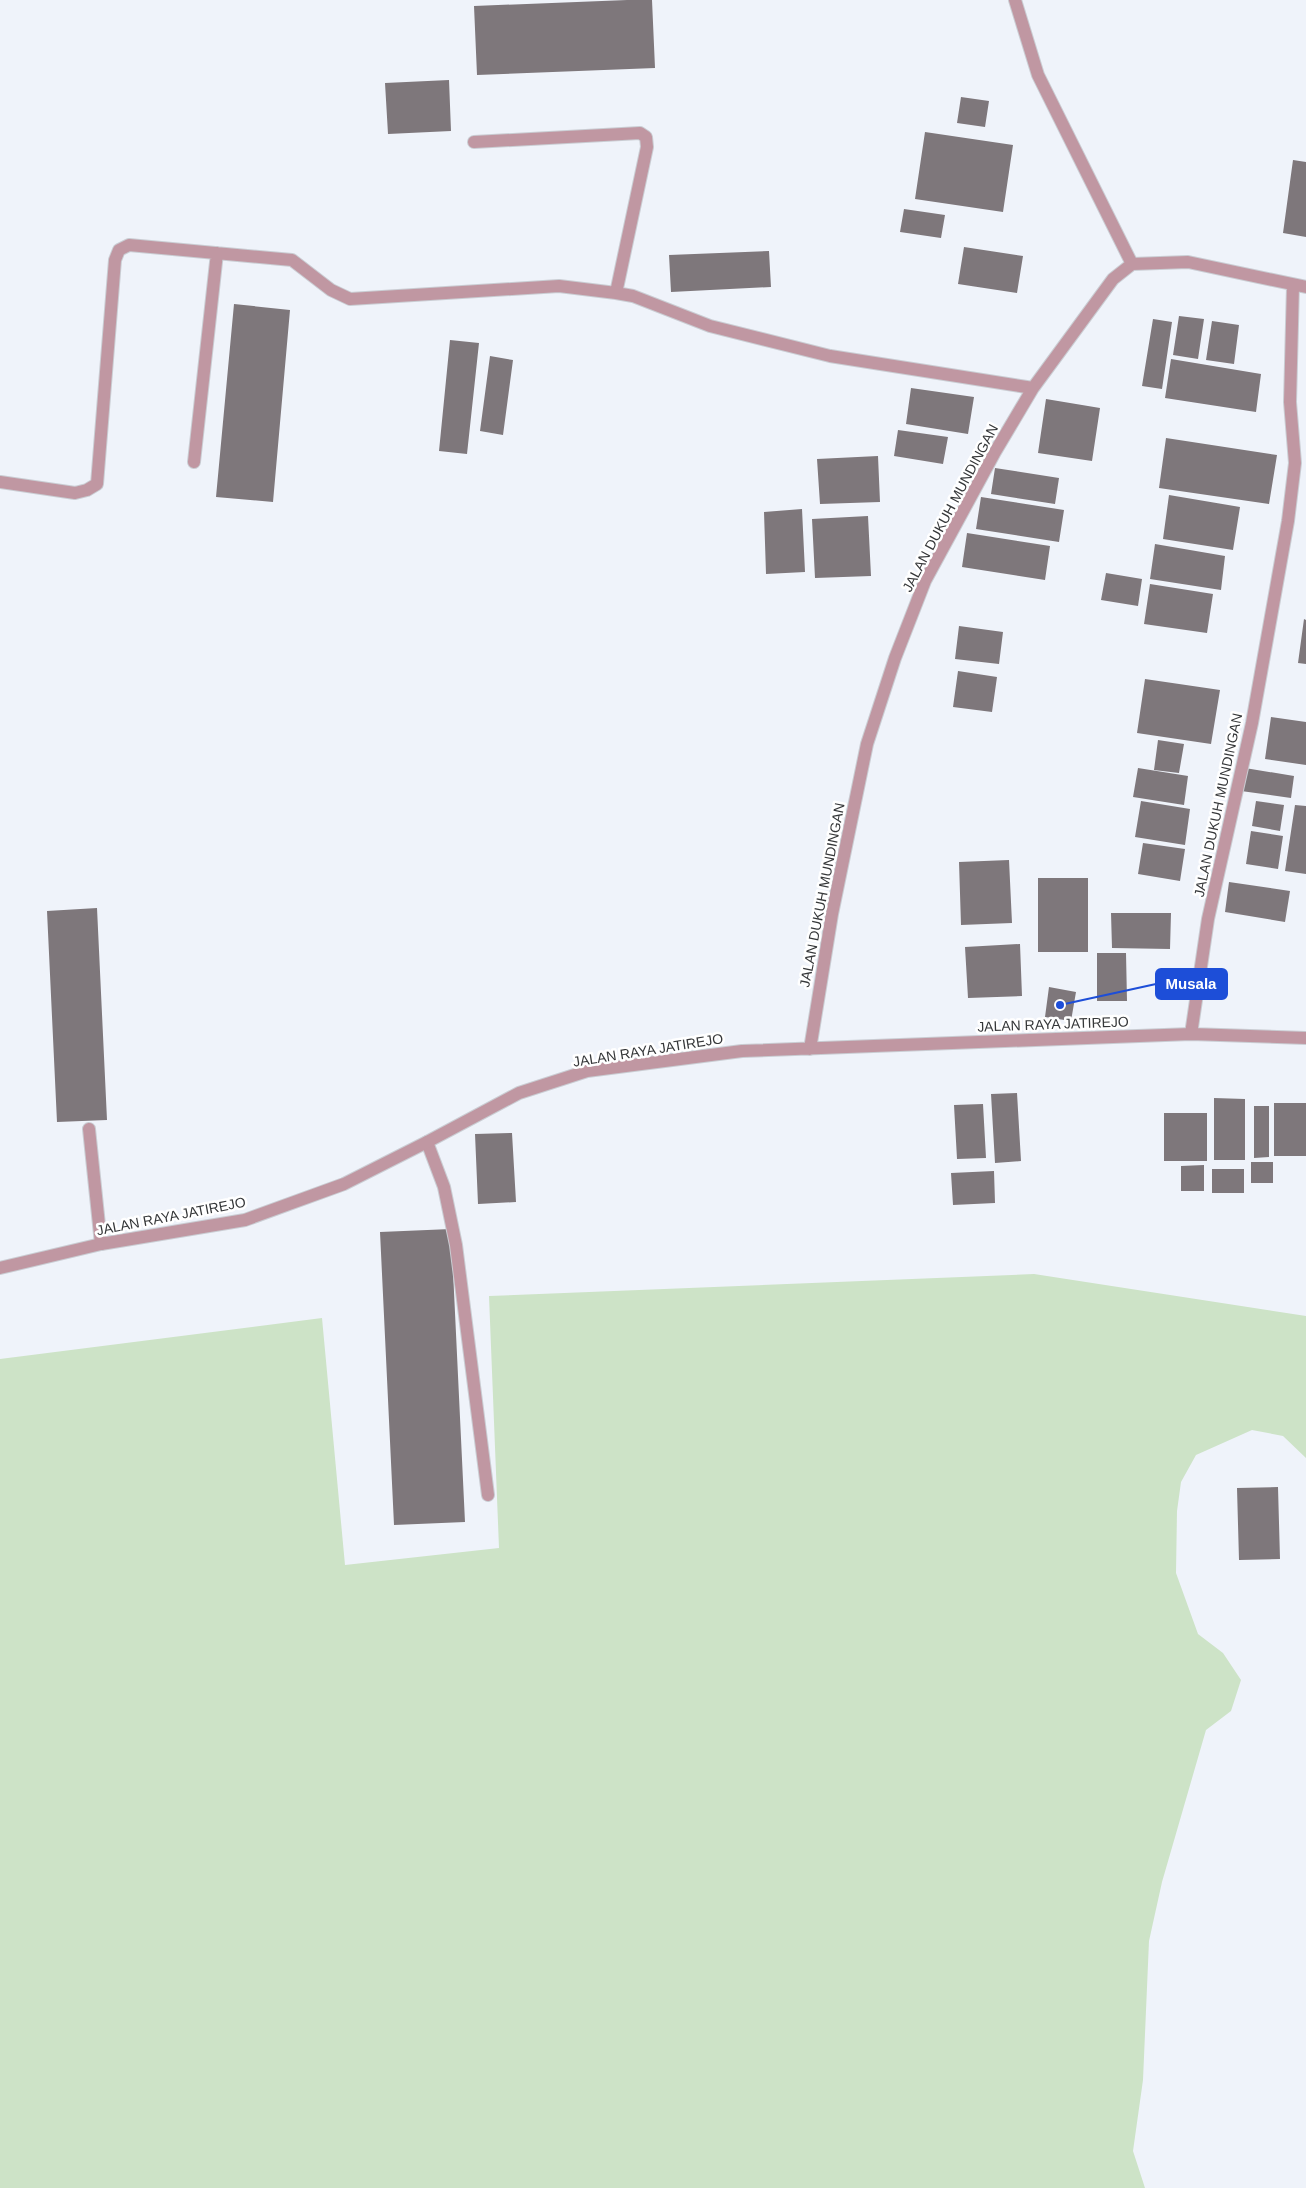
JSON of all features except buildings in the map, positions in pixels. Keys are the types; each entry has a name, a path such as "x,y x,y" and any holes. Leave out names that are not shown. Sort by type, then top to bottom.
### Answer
{"street":[{"path":"1015,0 1038,75 1132,264"},
{"path":"474,142 640,133 646,137 647,147 616,293"},
{"path":"0,482 75,493 87,490 97,484 115,260 119,250 128,245 292,260 331,290 350,299 559,286 616,293 633,296 710,326 830,356 1033,388"},
{"path":"194,462 217,253"},
{"name":"JALAN DUKUH MUNDINGAN","path":"810,1049 832,914 867,744 895,658 925,581 995,452 1033,388 1113,279 1132,264 1188,262 1300,286 1290,402 1295,463 1288,521 1252,723 1208,919 1191,1034"},
{"name":"JALAN RAYA JATIREJO","path":"0,1268 101,1244 245,1220 344,1184 519,1093 587,1071 742,1051 1191,1034 1306,1038"},
{"path":"89,1129 101,1244"},
{"path":"427,1142 444,1187 456,1245 488,1495"}],"green space":[{"path":"1034,1274 1306,1316 1306,1458 1283,1436 1252,1430 1196,1455 1181,1482 1177,1511 1176,1573 1198,1634 1223,1653 1241,1680 1231,1711 1206,1730 1162,1882 1149,1941 1143,2080 1133,2151 1145,2188 0,2188 0,1359 322,1318 345,1565 499,1548 489,1296"}],"place":[{"name":"Musala","path":"1060,1005"}]}
